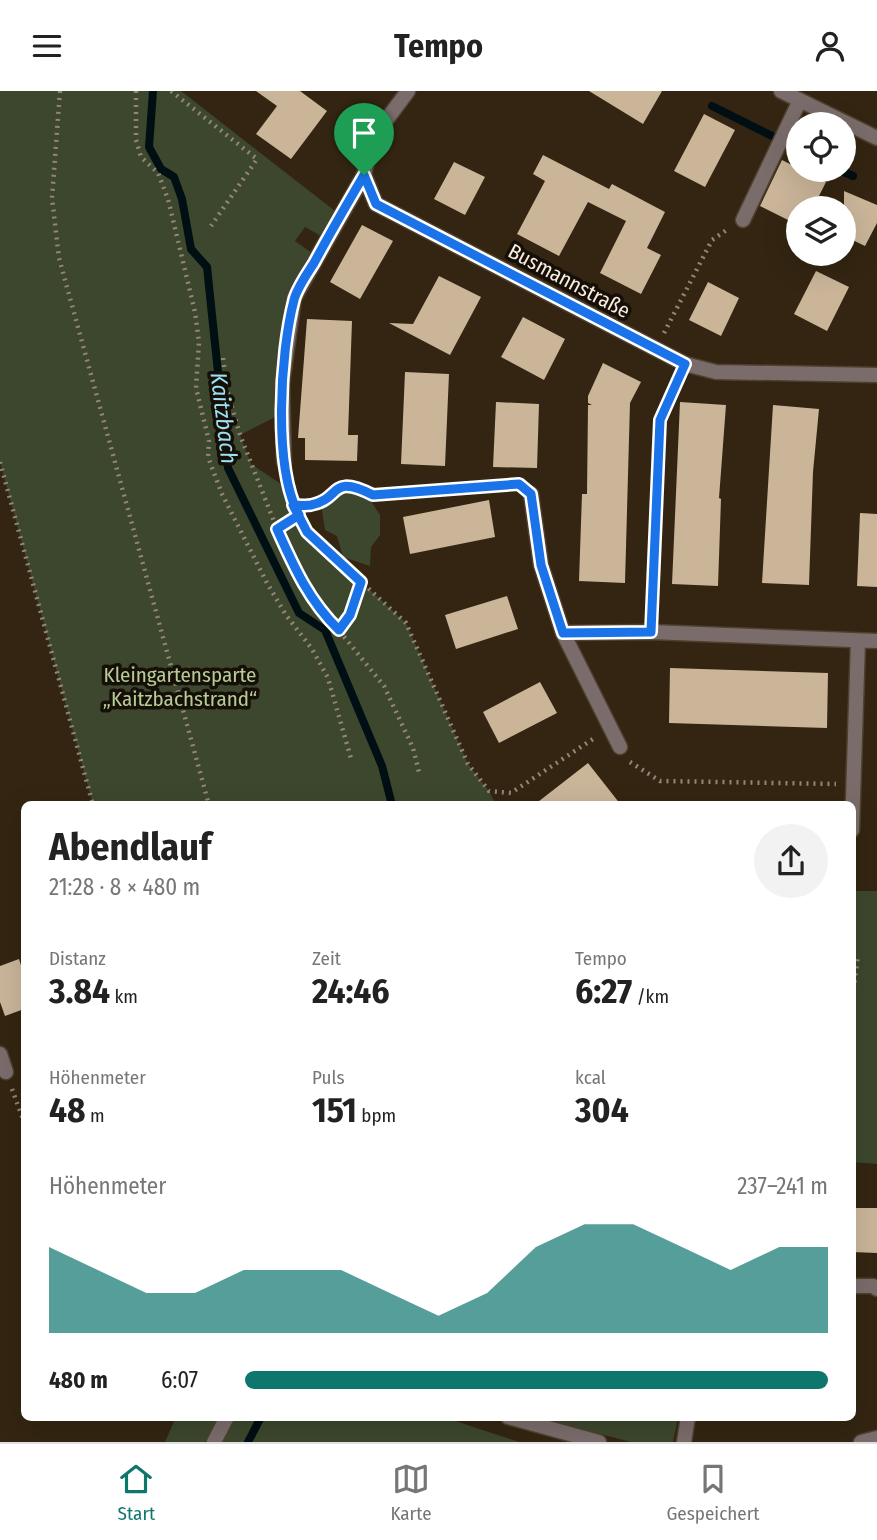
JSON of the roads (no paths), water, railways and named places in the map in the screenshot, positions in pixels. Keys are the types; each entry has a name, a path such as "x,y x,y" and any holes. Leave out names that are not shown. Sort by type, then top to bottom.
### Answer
{"street":[{"path":"284,462 282,384 294,298 364,175 372,139 408,91"},
{"path":"781,91 877,138"},
{"path":"743,219 800,100"},
{"name":"Busmannstraße","path":"364,175 376,204 685,364 716,372 877,375"},
{"path":"531,494 541,565 563,633 620,747"},
{"path":"563,633 651,632 877,641"},
{"path":"853,801 858,641"},
{"path":"0,1053 6,1072"},
{"path":"856,1286 873,1286 877,1289"},
{"path":"214,1442 225,1421"},
{"path":"522,1421 598,1442"},
{"path":"684,1442 687,1421"},
{"path":"861,1442 877,1438"}],"waterway":[{"name":"Kaitzbach","path":"153,91 149,147 161,169 174,177 182,199 191,249 207,267 228,468 299,613 325,630 382,766 391,801"},
{"path":"712,106 786,143"},
{"name":"Kaitzbach","path":"248,1442 259,1421"}],"park label":[{"name":"Kleingartensparte „Kaitzbachstrand“","path":"180,687"}]}
